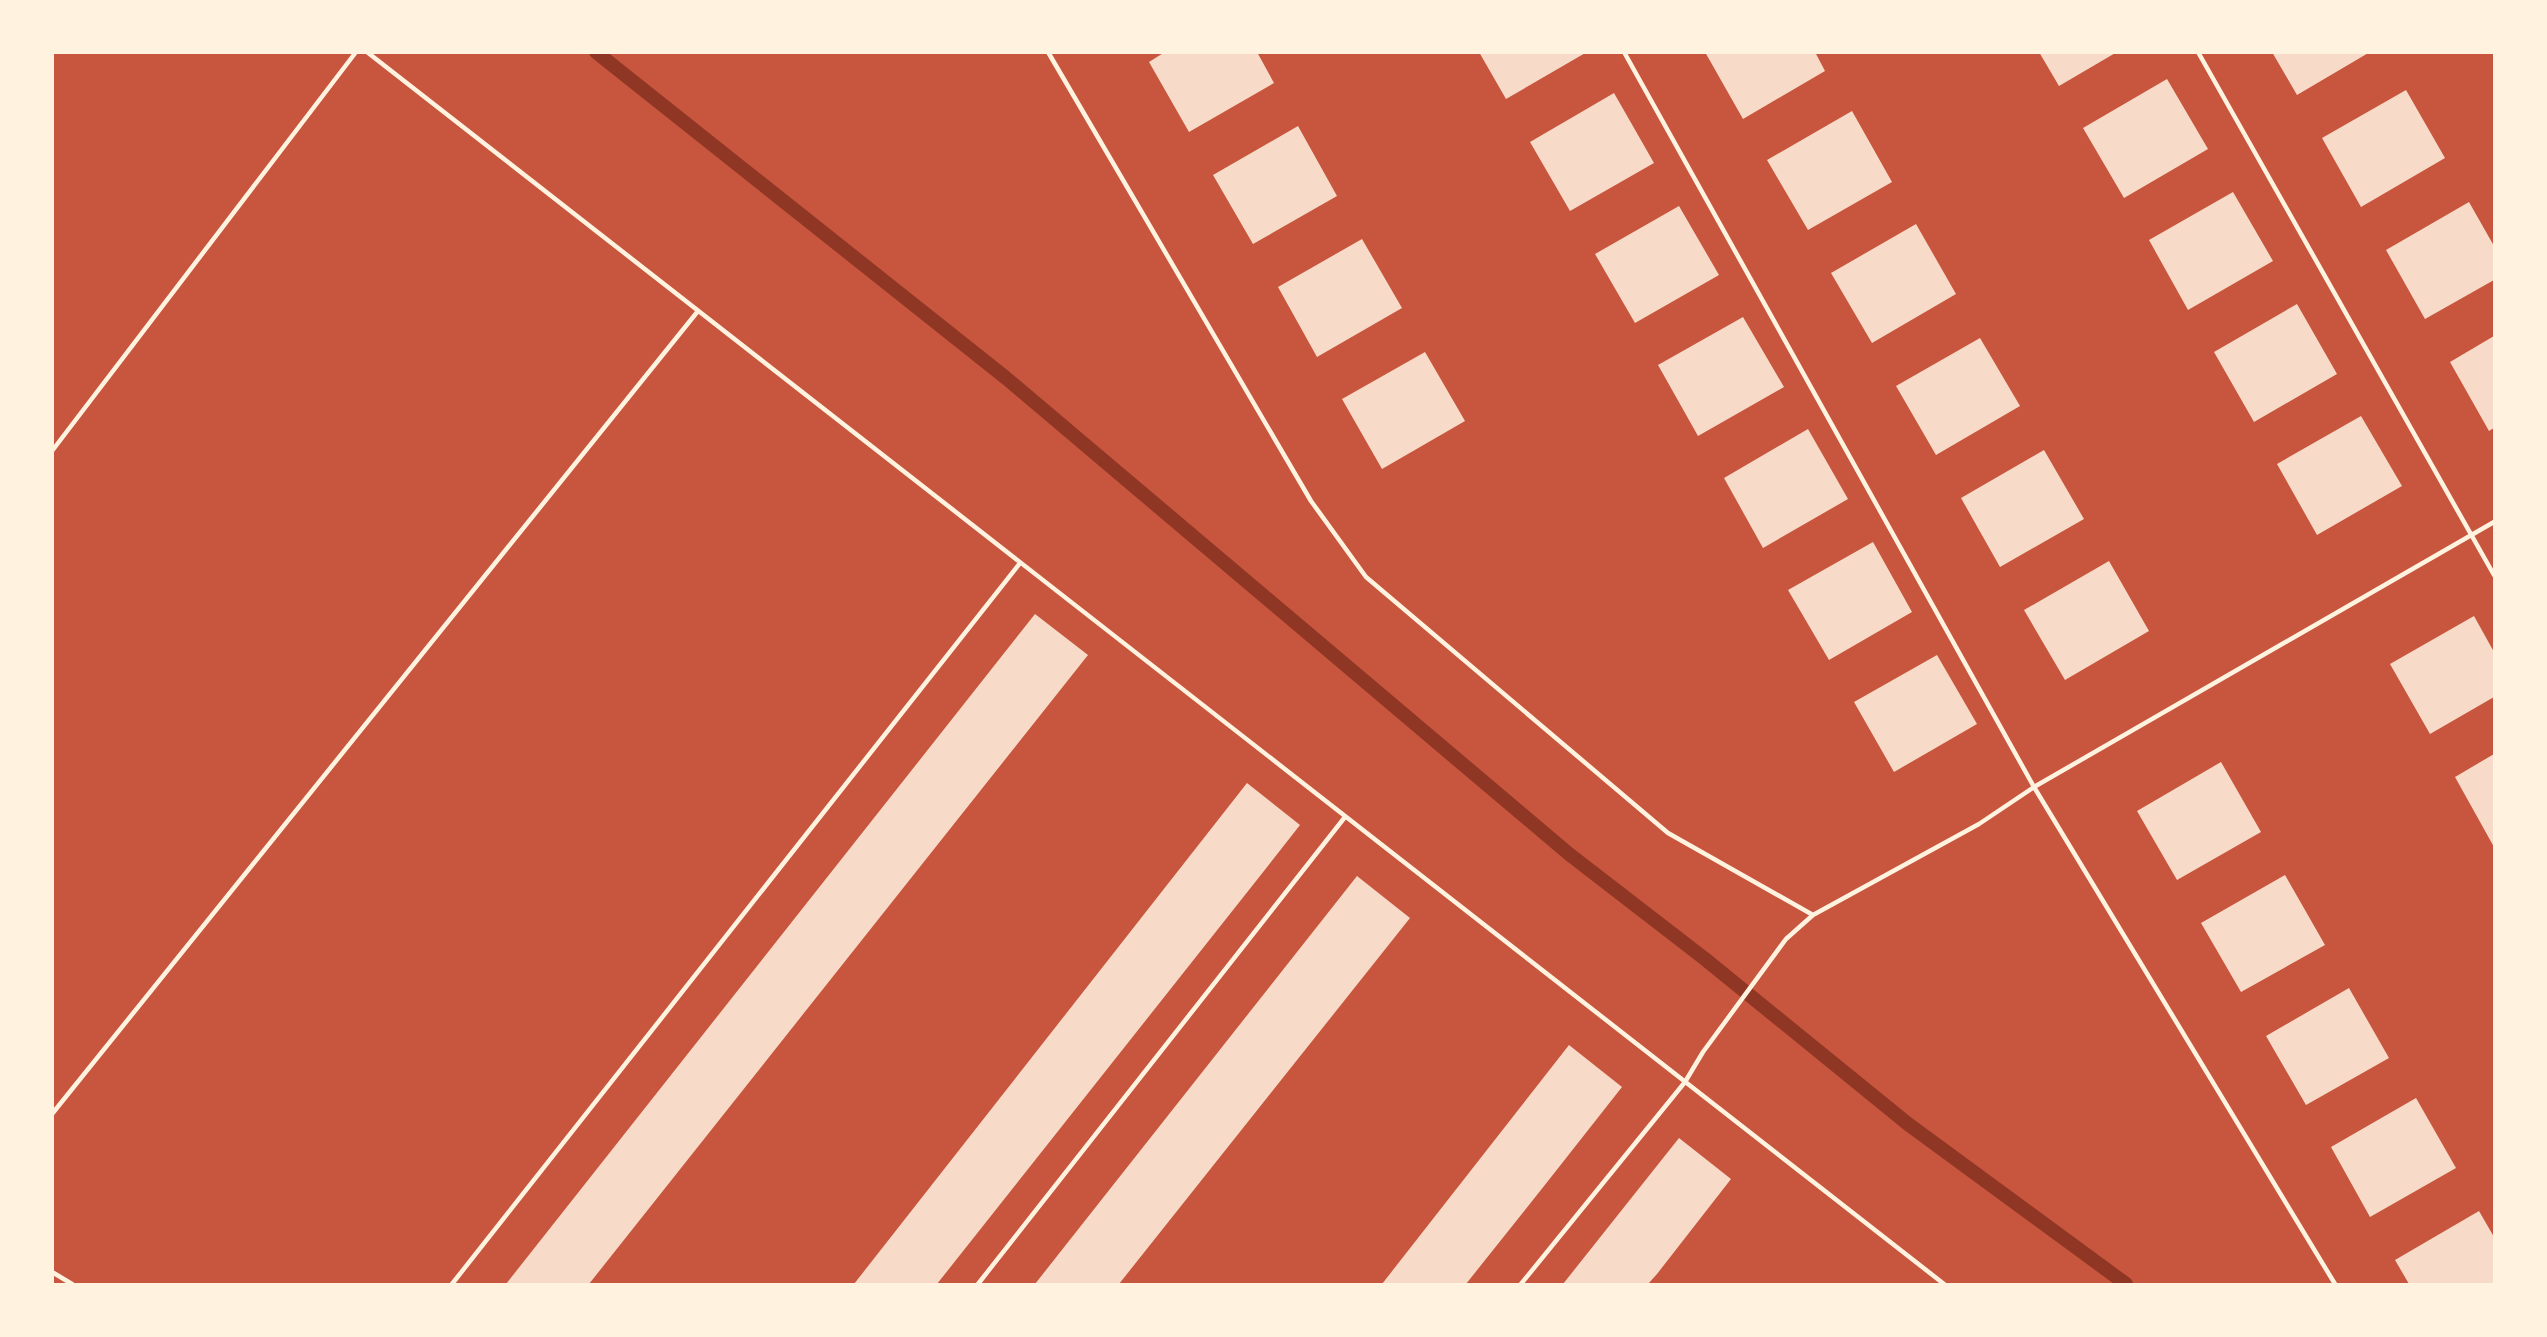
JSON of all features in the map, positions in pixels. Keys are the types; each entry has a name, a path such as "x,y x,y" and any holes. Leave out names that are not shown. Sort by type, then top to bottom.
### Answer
{"lane":[{"path":"52,451 356,52"},
{"path":"367,52 1944,1284"},
{"path":"1624,52 2034,787 2335,1284"},
{"path":"2198,52 2494,575"},
{"path":"1050,53 1311,501 1366,577 1668,833 1813,915"},
{"path":"52,1114 698,311"},
{"path":"1521,1284 1685,1082 1703,1052 1786,939 1813,915 1979,824 2034,787 2494,522"},
{"path":"452,1284 1020,563"},
{"path":"978,1284 1345,817"},
{"path":"52,1272 72,1284"}],"building":[{"path":"1165,52 1257,52 1274,83 1189,132 1149,62"},
{"path":"1479,52 1587,52 1506,99"},
{"path":"1705,52 1815,52 1825,71 1743,119"},
{"path":"2039,52 2117,52 2059,86"},
{"path":"2272,52 2370,52 2297,95"},
{"path":"2167,79 2208,149 2124,198 2083,128"},
{"path":"2406,90 2445,158 2361,207 2322,138"},
{"path":"1614,93 1654,163 1570,211 1530,142"},
{"path":"1852,111 1892,182 1808,230 1767,160"},
{"path":"1298,126 1337,196 1253,244 1213,175"},
{"path":"2233,192 2273,261 2188,310 2149,240"},
{"path":"2469,202 2494,246 2494,280 2425,319 2386,250"},
{"path":"1679,206 1719,275 1635,323 1595,254"},
{"path":"1916,224 1956,294 1872,343 1831,273"},
{"path":"1362,239 1402,308 1317,357 1278,287"},
{"path":"2297,304 2337,374 2254,422 2214,352"},
{"path":"1743,317 1784,387 1698,436 1658,365"},
{"path":"2494,336 2494,428 2489,431 2450,362"},
{"path":"1980,338 2020,406 1936,455 1896,386"},
{"path":"1425,352 1465,421 1382,469 1342,399"},
{"path":"2361,416 2402,486 2317,535 2277,464"},
{"path":"1808,429 1848,499 1763,548 1724,478"},
{"path":"2044,450 2084,519 2000,567 1961,498"},
{"path":"1873,542 1912,612 1829,660 1788,590"},
{"path":"2109,561 2149,631 2065,680 2024,610"},
{"path":"1035,614 1088,655 589,1284 506,1284"},
{"path":"2474,616 2494,652 2494,697 2430,734 2390,664"},
{"path":"1937,655 1977,724 1894,772 1854,702"},
{"path":"2494,754 2494,847 2455,777"},
{"path":"2221,762 2261,832 2177,880 2137,811"},
{"path":"1247,783 1300,825 1260,876 937,1284 854,1284"},
{"path":"2285,875 2325,945 2241,992 2201,923"},
{"path":"1357,876 1410,918 1119,1284 1035,1284"},
{"path":"2349,988 2389,1058 2306,1105 2266,1036"},
{"path":"1569,1045 1622,1087 1466,1284 1382,1284"},
{"path":"2416,1098 2456,1168 2370,1217 2331,1147"},
{"path":"1679,1138 1731,1179 1657,1274 1648,1284 1563,1284"},
{"path":"2479,1211 2494,1237 2494,1284 2409,1284 2395,1260"}],"waterway":[{"path":"596,52 1006,378 1569,854 1705,959 1908,1124 2126,1284"}]}
